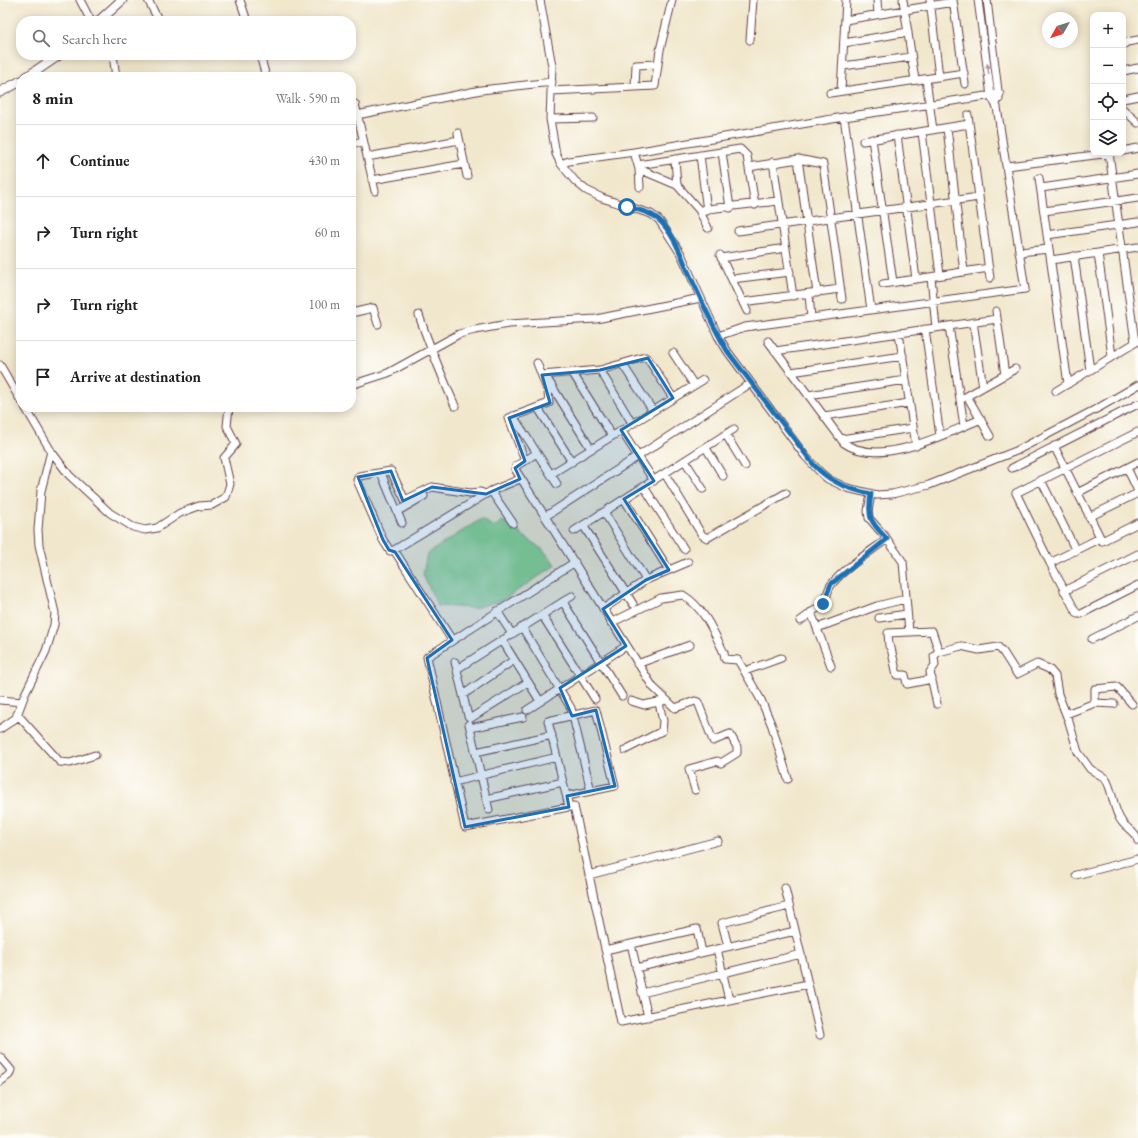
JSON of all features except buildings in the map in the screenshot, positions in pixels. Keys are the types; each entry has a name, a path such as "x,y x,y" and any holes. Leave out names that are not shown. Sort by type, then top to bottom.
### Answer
{"main road":[{"path":"104,16 122,0"},
{"path":"34,72 52,60"},
{"path":"0,92 16,84"}],"street":[{"path":"80,0 88,16"},
{"path":"148,0 156,16"},
{"path":"240,0 245,16"},
{"path":"540,0 551,58 554,91 556,154 561,164 575,181 586,190 602,198 651,214 659,220 674,242 721,335 751,383 805,456 821,472 839,484 871,494 892,494 929,485 1016,451 1100,407 1138,385"},
{"path":"554,91 655,85 672,0"},
{"path":"750,40 753,0"},
{"path":"841,91 846,0"},
{"path":"877,0 878,14"},
{"path":"903,0 915,80"},
{"path":"721,335 734,330 811,318 1025,289 997,107 991,96 978,0"},
{"path":"987,0 1000,94 997,107"},
{"path":"845,20 904,10 930,3 953,1 965,84"},
{"path":"930,3 939,77"},
{"path":"844,43 908,32"},
{"path":"1126,43 1138,40"},
{"path":"842,66 911,57"},
{"path":"114,60 115,72"},
{"path":"261,60 265,72"},
{"path":"635,87 636,65 658,64"},
{"path":"1126,70 1138,68"},
{"path":"830,93 964,73"},
{"path":"926,79 934,130"},
{"path":"356,109 410,106 415,102 481,90 552,82"},
{"path":"561,164 569,160 634,152 844,117 1000,94"},
{"path":"1126,98 1138,96"},
{"path":"1126,112 1138,123"},
{"path":"356,113 375,192"},
{"path":"968,115 990,278"},
{"path":"844,117 871,310"},
{"path":"554,118 593,118"},
{"path":"863,141 969,124"},
{"path":"947,128 964,272"},
{"path":"922,132 940,275"},
{"path":"898,135 916,279"},
{"path":"367,157 459,137 467,176"},
{"path":"872,139 893,282"},
{"path":"356,143 363,141"},
{"path":"1126,150 1138,148"},
{"path":"638,167 675,159 742,150 747,156 755,205"},
{"path":"634,152 638,167 640,187"},
{"path":"722,152 730,208"},
{"path":"700,155 707,210"},
{"path":"1007,166 1090,156"},
{"path":"1056,391 1137,342 1122,250 1110,156"},
{"path":"675,159 677,184"},
{"path":"749,167 798,159 819,162 824,166 842,299"},
{"path":"798,159 817,293"},
{"path":"773,162 793,296"},
{"path":"372,180 464,164"},
{"path":"638,167 677,184 699,210 708,228"},
{"path":"1040,188 1138,174"},
{"path":"1039,178 1068,384"},
{"path":"738,231 979,197"},
{"path":"1044,211 1138,198"},
{"path":"699,210 730,208 778,201"},
{"path":"1047,235 1138,222"},
{"path":"1050,260 1138,247"},
{"path":"747,311 720,256 786,248"},
{"path":"1020,252 1049,249"},
{"path":"1098,253 1112,356"},
{"path":"1074,256 1090,370"},
{"path":"883,284 989,268"},
{"path":"732,279 790,272"},
{"path":"931,276 932,302 936,328"},
{"path":"743,302 840,290"},
{"path":"808,294 811,318"},
{"path":"356,383 388,373 459,334 475,330 508,324 596,319 701,298"},
{"path":"356,312 373,308 378,324"},
{"path":"419,315 430,350 439,367 455,406"},
{"path":"775,351 949,326 973,322 997,315 1005,375"},
{"path":"973,322 983,387"},
{"path":"949,326 964,426"},
{"path":"925,329 940,436"},
{"path":"900,333 916,446"},
{"path":"768,341 841,439 850,447 867,452 916,446 980,420"},
{"path":"673,353 694,385"},
{"path":"791,372 903,356"},
{"path":"543,375 600,370 623,365 646,357 673,398"},
{"path":"525,461 509,419 513,416 538,408 550,401 538,363"},
{"path":"0,365 16,392"},
{"path":"623,365 653,411"},
{"path":"960,400 1015,369"},
{"path":"600,370 632,423"},
{"path":"572,372 612,436"},
{"path":"543,375 591,449"},
{"path":"551,474 703,380"},
{"path":"808,395 906,380"},
{"path":"546,516 751,383"},
{"path":"967,396 990,436"},
{"path":"824,416 910,403"},
{"path":"1012,468 1138,404"},
{"path":"538,408 572,462"},
{"path":"28,412 50,451 69,475 110,513 133,527 145,530 157,528 180,513 200,506 212,505 226,497 230,484 224,458 236,444 227,426 228,412"},
{"path":"513,416 557,484"},
{"path":"841,439 913,428"},
{"path":"622,430 654,480"},
{"path":"574,531 734,430"},
{"path":"1138,432 1016,493 1050,564 1078,614 1138,585"},
{"path":"726,435 745,466"},
{"path":"1054,446 1102,542 1137,525"},
{"path":"706,448 723,476"},
{"path":"0,729 12,722 17,714 46,651 54,625 55,613 39,545 38,530 41,491 50,451"},
{"path":"537,453 515,468 520,479 546,516 611,623 662,702 662,731 625,750"},
{"path":"685,461 703,489"},
{"path":"1077,493 1138,462"},
{"path":"1089,517 1138,492 1127,468"},
{"path":"489,492 470,493 432,487 405,500 402,498 393,472 390,470 360,476 357,480 383,540 389,550 394,550 489,492 520,479"},
{"path":"381,473 402,523"},
{"path":"665,474 702,534 707,538 786,494"},
{"path":"1041,480 1076,551"},
{"path":"644,487 684,549"},
{"path":"398,511 438,488"},
{"path":"489,492 513,522"},
{"path":"871,494 868,511 869,518 887,539 902,562 909,632"},
{"path":"624,499 669,570"},
{"path":"604,512 646,580"},
{"path":"583,525 633,604"},
{"path":"1050,564 1100,538"},
{"path":"800,621 825,601 828,591 838,577 887,539"},
{"path":"394,550 452,640"},
{"path":"1064,591 1138,554"},
{"path":"575,562 497,610 429,655 427,658 465,827 574,806 621,1022 808,984"},
{"path":"603,609 646,580 688,562"},
{"path":"611,623 661,598 682,595 694,602 702,610 724,653 725,659 736,659 745,671 761,700 772,726 788,779"},
{"path":"457,669 572,596"},
{"path":"817,628 877,606 905,599"},
{"path":"563,602 622,696"},
{"path":"497,610 512,634"},
{"path":"811,612 831,666"},
{"path":"879,618 907,614"},
{"path":"542,615 595,698"},
{"path":"1092,639 1138,616"},
{"path":"522,627 571,708 591,791"},
{"path":"932,679 907,684 905,675 897,675 891,648 889,647 888,633 932,631 938,652"},
{"path":"502,640 540,701"},
{"path":"637,664 690,645"},
{"path":"526,710 626,646"},
{"path":"938,704 930,670 934,667 933,658 938,652 961,646 979,650 998,647 1003,652 1017,674 1036,664 1045,667 1055,676 1058,694 1078,752 1090,769 1107,781 1114,808 1122,822 1134,834 1138,841"},
{"path":"745,671 781,658"},
{"path":"464,694 514,660"},
{"path":"455,662 464,694 468,716 472,718 528,682"},
{"path":"1096,703 1095,689 1117,687 1132,704"},
{"path":"0,700 22,702"},
{"path":"631,701 644,705 662,702 675,708 695,701 698,702 713,741 730,734 737,747 737,754 721,763 717,761 689,769 695,790"},
{"path":"1066,714 1096,703 1114,704"},
{"path":"567,796 615,786 596,710 548,721 569,807"},
{"path":"17,714 60,762 70,763 95,755"},
{"path":"489,810 470,726 523,717"},
{"path":"476,752 552,735"},
{"path":"454,782 557,758"},
{"path":"486,799 563,782"},
{"path":"589,875 718,841"},
{"path":"1076,875 1138,859"},
{"path":"785,888 820,1035"},
{"path":"728,946 722,923 789,906"},
{"path":"605,950 697,929 702,952"},
{"path":"636,968 795,931"},
{"path":"631,944 648,1017"},
{"path":"717,949 729,1000"},
{"path":"642,993 801,954"},
{"path":"0,1056 11,1070 9,1075 0,1082"}],"highlighted area":[{"path":"648,358 673,398 621,430 654,481 624,499 669,570 646,580 603,609 626,646 560,688 572,716 596,710 615,786 567,796 569,807 465,827 427,658 452,640 395,552 389,550 383,540 358,477 391,471 403,501 432,487 486,494 520,479 515,468 525,461 509,418 550,403 542,375 600,370"}],"green space":[{"path":"481,519 494,527 503,521 543,550 556,565 503,600 474,608 438,606 423,575 427,554"}],"route":[{"path":"627,207 651,214 656,217 665,227 681,254 718,336 728,352 805,456 828,479 854,490 871,494 868,511 869,518 887,539 831,584 823,604"}]}
